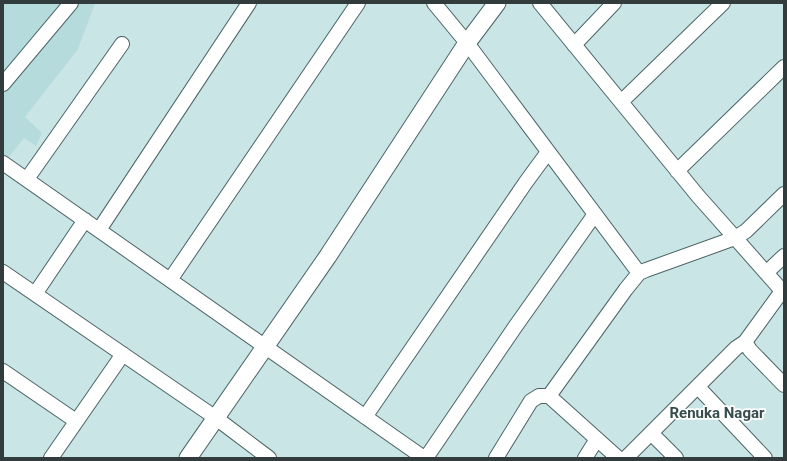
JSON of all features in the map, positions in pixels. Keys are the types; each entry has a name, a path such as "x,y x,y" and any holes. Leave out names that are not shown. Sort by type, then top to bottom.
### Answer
{"main road":[{"path":"188,458 328,256 467,43 497,3"}],"street":[{"path":"3,84 71,3"},
{"path":"99,230 249,3"},
{"path":"170,280 358,3"},
{"path":"434,3 467,43 639,273"},
{"path":"540,3 677,170 783,292 745,342 736,348 626,458"},
{"path":"574,45 614,3"},
{"path":"621,102 723,3"},
{"path":"27,179 122,44"},
{"path":"677,170 784,67"},
{"path":"365,417 548,152"},
{"path":"3,163 425,458 595,214"},
{"path":"549,396 639,273 735,238 746,231 784,194"},
{"path":"35,294 85,220"},
{"path":"766,273 784,256"},
{"path":"3,272 216,418 269,458"},
{"path":"745,342 750,350 784,385"},
{"path":"51,458 123,354"},
{"path":"3,371 76,421"},
{"path":"698,387 765,458"},
{"path":"496,458 531,401 539,396 549,396 618,458"},
{"path":"652,433 676,458"},
{"path":"585,458 597,439"}],"shaded area":[{"path":"3,3 95,3 78,49 25,117 42,133 36,146 24,138 8,158 3,156"}],"district":[{"name":"Renuka Nagar","path":"717,413"}]}
